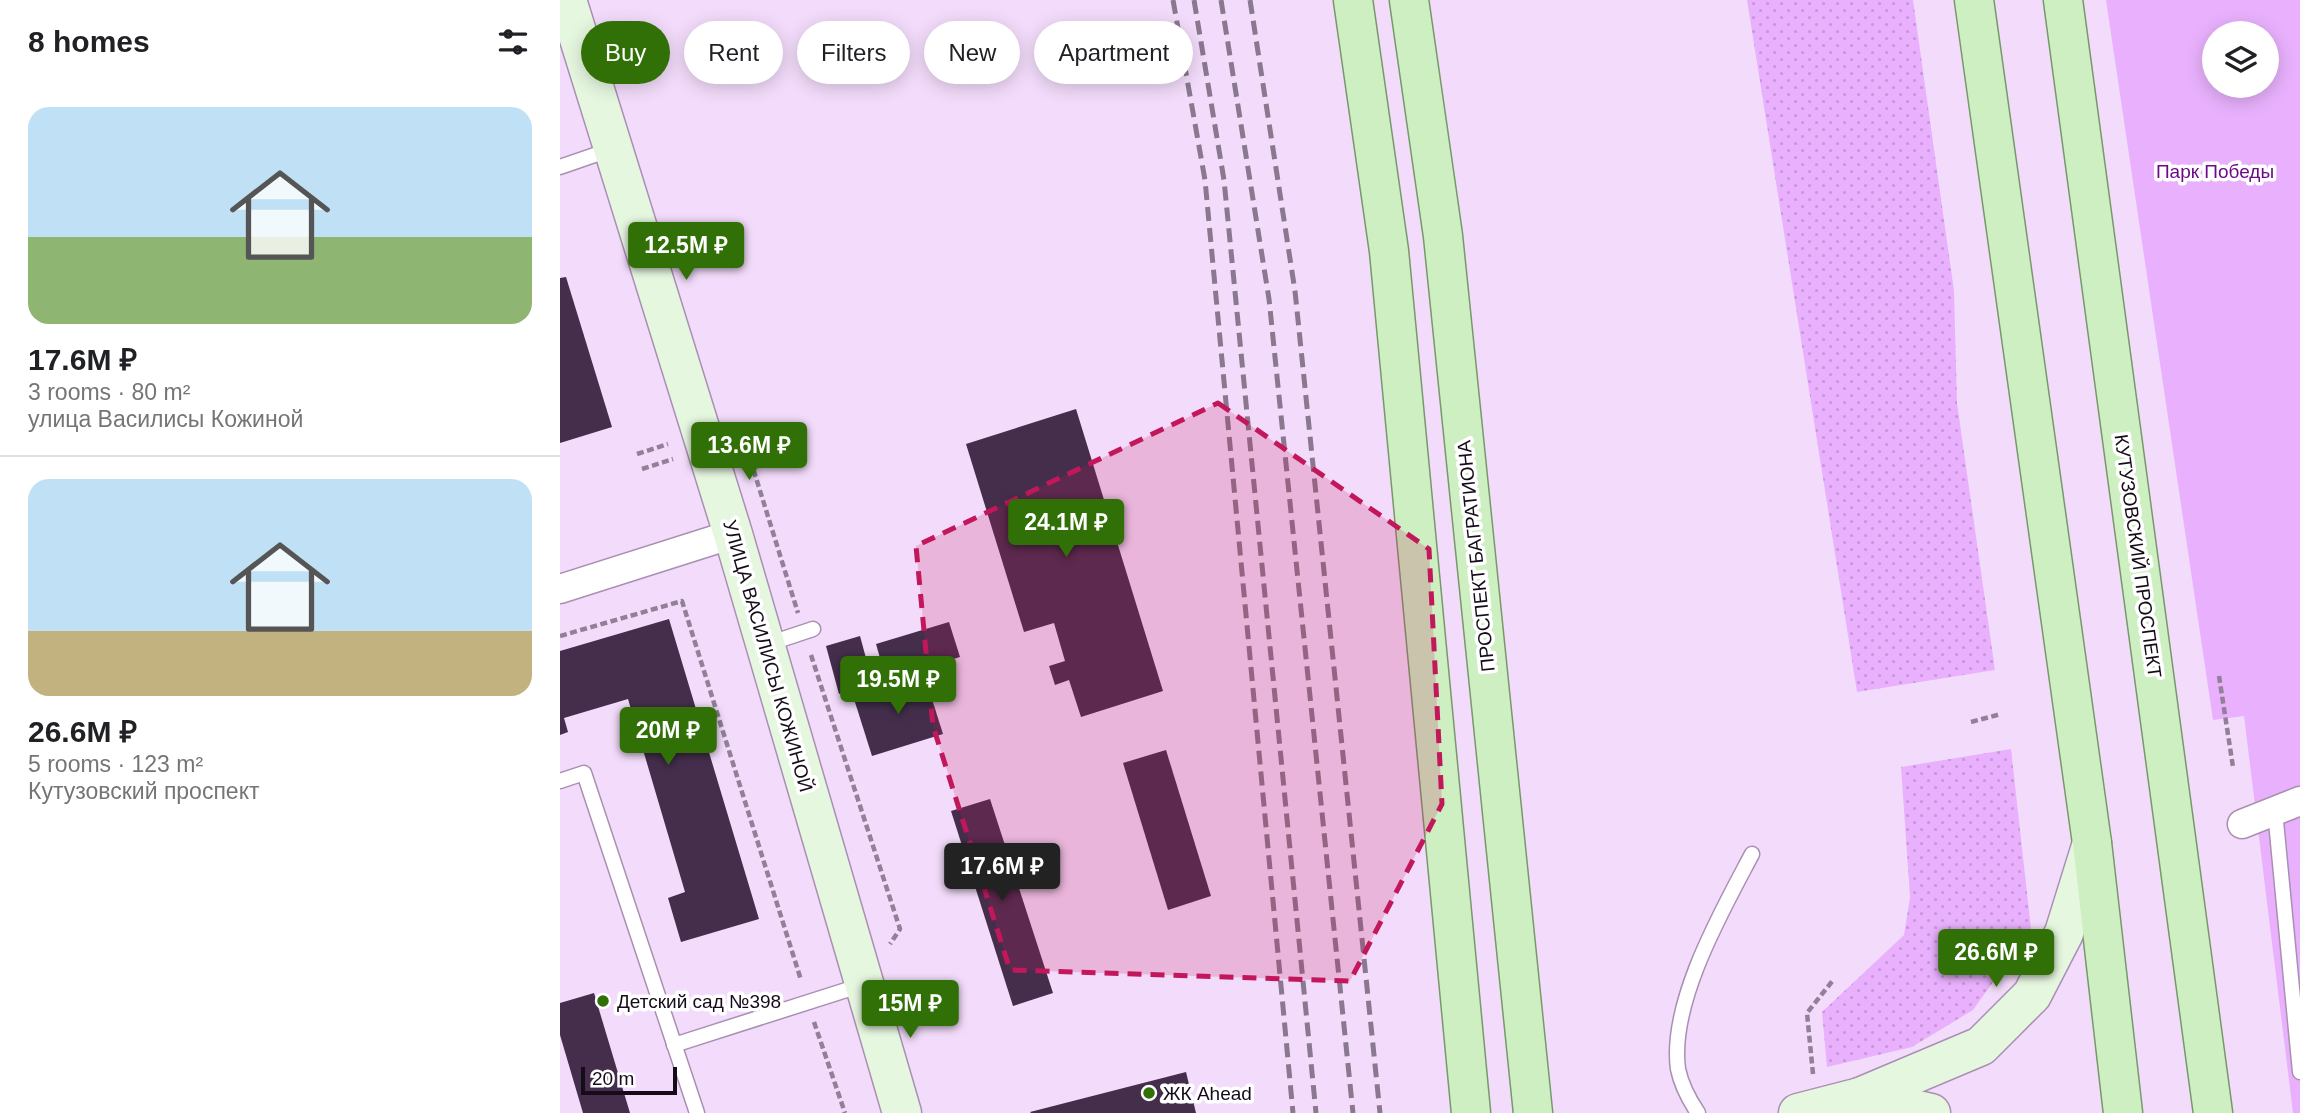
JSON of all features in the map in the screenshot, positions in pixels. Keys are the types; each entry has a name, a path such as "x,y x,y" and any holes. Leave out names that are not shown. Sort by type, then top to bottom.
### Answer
{"main road":[{"path":"1353,0 1389,251 1471,1113"},
{"name":"ПРОСПЕКТ БАГРАТИОНА","path":"1409,0 1443,236 1533,1113"},
{"path":"1974,0 2092,843 2123,1113"},
{"name":"КУТУЗОВСКИЙ ПРОСПЕКТ","path":"2063,0 2213,1113"}],"street":[{"name":"УЛИЦА ВАСИЛИСЫ КОЖИНОЙ","path":"567,0 733,534 862,985 902,1113"},
{"path":"560,589 733,534"},
{"path":"2242,824 2288,806"},
{"path":"1860,1097 1981,1046 2032,995 2064,933 2092,843"},
{"path":"1806,1097 1860,1097 1931,1113"}],"lane":[{"path":"560,167 614,149"},
{"path":"765,645 809,631"},
{"path":"560,781 584,773 696,1113"},
{"path":"2288,806 2300,1072"},
{"path":"1698,1113 1678,1071 1678,1036 1700,954 1752,853"},
{"path":"674,1045 862,985"}],"path":[{"path":"743,436 809,631 900,929"},
{"path":"637,454 668,444"},
{"path":"560,636 682,601 845,1113"},
{"path":"2219,676 2233,767"},
{"path":"1971,722 2001,714"},
{"path":"1806,1097 1807,1013 1834,979"}],"highlighted area":[{"path":"1218,403 1429,549 1442,804 1350,981 1010,970 933,726 916,546"}],"green space":[{"path":"1747,0 1913,0 1954,291 1957,403 1995,670 1857,692"},
{"name":"Парк Победы","path":"2106,0 2300,0 2300,1113 2293,1113 2244,716 2213,720"},
{"path":"2011,749 2031,929 1973,1010 1912,1047 1827,1067 1822,1012 1904,935 1910,897 1901,767"}],"building":[{"path":"566,277 612,427 560,443 560,278"},
{"path":"1076,409 1163,691 1081,717 1069,680 1055,685 1049,666 1065,661 1054,623 1024,632 966,444"},
{"path":"669,619 759,919 681,942 668,898 685,892 628,699 564,718 568,732 560,735 560,651"},
{"path":"949,622 960,657 886,679 876,644"},
{"path":"860,636 873,684 839,694 826,646"},
{"path":"925,677 943,734 872,756 854,699"},
{"path":"1166,750 1211,896 1168,910 1123,763"},
{"path":"990,799 1053,993 1013,1006 951,811"},
{"path":"594,993 630,1113 583,1113 560,1035 560,1003"},
{"name":"ЖК Ahead","path":"1186,1072 1196,1113 1030,1112"}],"railway":[{"path":"1173,0 1205,180 1293,1113"},
{"path":"1194,0 1224,180 1316,1113"},
{"path":"1221,0 1269,299 1353,1113"},
{"path":"1250,0 1295,291 1380,1113"}],"place":[{"name":"Детский сад №398","path":"603,1001"},
{"name":"ЖК Ahead","path":"1149,1093"}]}
